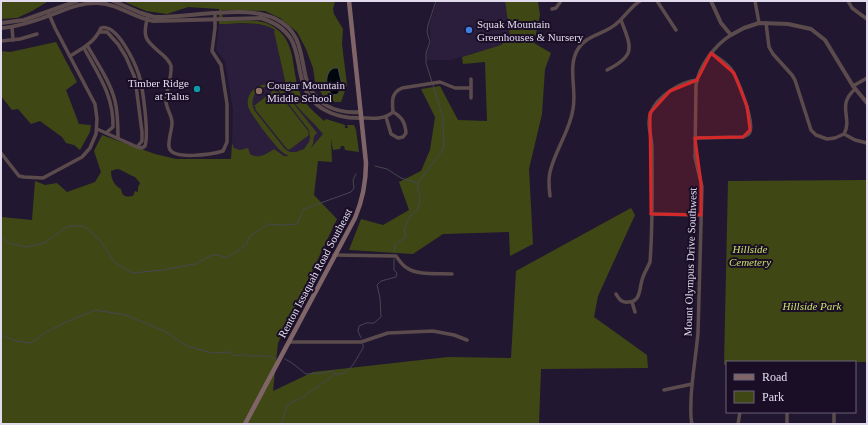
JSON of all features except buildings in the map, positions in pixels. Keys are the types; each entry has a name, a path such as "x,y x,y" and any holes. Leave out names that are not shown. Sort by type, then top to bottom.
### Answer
{"main road":[{"name":"Renton Issaquah Road Southeast","path":"245,424 355,218 364,191 366,163 349,1"}],"street":[{"path":"1,24 49,14 77,1"},
{"path":"113,1 147,18 254,12 281,21 297,40 308,82 317,98 328,107 338,111 349,113 361,112"},
{"path":"552,9 556,8 561,1"},
{"path":"550,196 550,171 574,109 575,94 573,66 576,53 579,47 586,41 613,27 630,8 640,1"},
{"path":"657,1 676,30"},
{"path":"711,1 721,23 730,35"},
{"path":"755,1 759,23"},
{"path":"848,1 852,8 867,20"},
{"path":"1,28 12,27 74,6 98,3 120,8 161,22 256,17 266,19 277,24 286,33 294,45 297,53 303,86 314,102 324,110 337,116 347,118 386,117 393,112"},
{"path":"1,153 19,176 24,178 40,178 47,177 77,161 85,154 93,141 97,129 95,104 49,14"},
{"path":"147,18 145,32 147,40 168,59 171,70 166,103 172,122 169,145 170,150 178,154 204,154 223,151 227,138 227,99 221,65 213,54 212,48 215,14"},
{"path":"607,70 624,60 629,52 629,42 620,20"},
{"path":"766,22 767,38 770,50 795,80 810,126 814,133 821,137 831,139 844,134 855,140 867,143"},
{"path":"616,294 622,302 632,302 638,297 643,277 650,262 652,146 649,123 650,113 656,104 670,91 686,82 697,80 711,53 730,35 744,28 766,22 798,25 816,31 828,43 854,88 867,103"},
{"path":"12,27 13,40"},
{"path":"70,56 85,46 102,27 107,27 111,29 122,42 139,75 147,136 145,146 142,148 137,147 97,129"},
{"path":"1,41 13,40 37,34"},
{"path":"85,46 107,91 112,105 113,127 106,133"},
{"path":"85,46 114,97 118,138"},
{"path":"695,138 743,137 748,135 750,132 747,106 734,73 730,67 711,53"},
{"path":"844,134 846,127 846,101 848,96 854,88 867,78"},
{"path":"471,80 472,98"},
{"name":"Mount Olympus Drive Southwest","path":"692,424 692,384 698,333 702,187 695,157 697,80"},
{"path":"393,112 392,98 397,90 402,88 440,82 455,88 471,88"},
{"path":"386,117 391,134 398,138 403,137 406,133 403,121 393,112"},
{"path":"651,214 701,215"},
{"path":"334,255 396,256 405,267 410,270 452,274"},
{"path":"632,302 635,312"},
{"path":"289,342 361,342 388,333 433,331 454,334 467,340"},
{"path":"664,390 692,384"},
{"path":"738,424 740,413"},
{"path":"787,413 787,424"},
{"path":"834,413 834,424"}],"highlighted area":[{"path":"711,53 734,73 747,106 750,130 743,137 695,138 701,183 701,215 651,214 650,113 670,91 697,80"}],"shaded area":[{"name":"Squak Mountain Greenhouses & Nursery","path":"437,1 505,1 510,36 501,45 451,60 427,60 427,53 431,43 429,25"},
{"name":"Cougar Mountain Middle School","path":"219,24 268,25 275,30 274,32 288,94 323,134 311,149 303,155 284,156 274,149 264,156 255,157 234,148 232,143 233,110 225,61 216,50"},
{"path":"334,68 338,68 342,85 338,94 333,95 328,89 327,77 328,73"}],"green space":[{"path":"1,1 60,1 47,2 17,18 1,19"},
{"path":"122,1 335,1 333,9 334,14 343,29 342,44 347,85 341,102 330,102 323,96 315,82 313,68 306,49 297,32 280,18 265,11 222,10 223,21 261,22 266,23 278,30 285,38 290,48 300,92 305,102 324,121 326,119 345,125 345,128 348,128 347,125 354,125 359,152 345,150 344,146 341,146 340,149 333,150 331,139 332,162 318,161 314,195 337,219 278,343 273,391 313,372 448,357 511,358 516,271 631,208 635,215 598,296 594,317 647,355 648,368 541,369 539,424 1,424 1,217 32,220 35,181 45,185 57,183 67,192 95,182 101,172 94,151 102,135 155,154 176,159 231,159 232,143 234,148 240,150 248,148 250,154 256,156 265,155 274,149 284,156 289,156 282,152 273,143 257,122 248,106 248,99 254,89 259,86 270,84 282,89 317,133 314,136 313,144 310,149 323,134 296,105 288,94 274,32 275,30 255,24 219,24 219,9 188,7 167,14 146,11","holes":["327,75 340,80 342,85 336,95 331,94 327,83","264,87 272,87 278,90 309,130 309,142 304,149 296,152 290,152 285,149 254,110 252,103 253,99 255,93","117,169 135,177 140,183 138,192 135,191 133,196 123,195 121,189 113,182 111,171"]},
{"path":"505,1 538,1 540,15 534,43 551,53 545,69 542,114 529,169 533,244 510,256 509,232 443,234 413,254 349,250 361,219 383,225 409,210 399,182 421,171 430,150 435,117 421,89 440,86 458,120 487,121 485,62 463,64 462,57 501,45 510,36"},
{"path":"56,42 77,82 66,90 79,124 91,125 90,132 80,150 74,145 66,143 62,137 40,121 31,124 18,109 12,110 1,96 1,51 10,52"},
{"path":"274,90 276,92 277,91 309,132 309,135 289,150 254,106"},
{"name":"Hillside Park","path":"867,180 867,362 726,361 726,364 724,365 728,181"}],"waterway":[{"path":"394,252 395,245 406,237 404,229 410,216 413,215 419,206 420,199 418,183 444,148 443,117 426,63 426,53 430,42 427,32 428,25 436,1"},
{"path":"375,166 387,169 401,178 417,183"},
{"path":"1,236 9,243 26,247 44,243 68,226 84,226 100,240 114,262 132,273 163,270 195,264 212,255 227,258 247,244 249,237 268,224 297,224 304,209 351,192 354,188 353,180 356,174"},
{"path":"361,338 358,331 359,326 366,323 374,323 381,317 380,298 377,285 381,281 396,277 397,273 394,270 394,259"},
{"path":"1,335 16,341 31,343 45,333 64,323 95,310 126,315 164,331 187,346 212,353 228,352 235,356 265,356 276,359"},
{"path":"281,424 287,405 303,397 335,374 340,374 349,370 363,348 363,344"},
{"path":"285,359 306,374 333,371 335,374"}],"place":[{"name":"Squak Mountain Greenhouses & Nursery","path":"469,30"},
{"name":"Timber Ridge at Talus","path":"197,89"},
{"name":"Cougar Mountain Middle School","path":"259,91"}],"park label":[{"name":"Hillside Cemetery","path":"750,255"}]}
